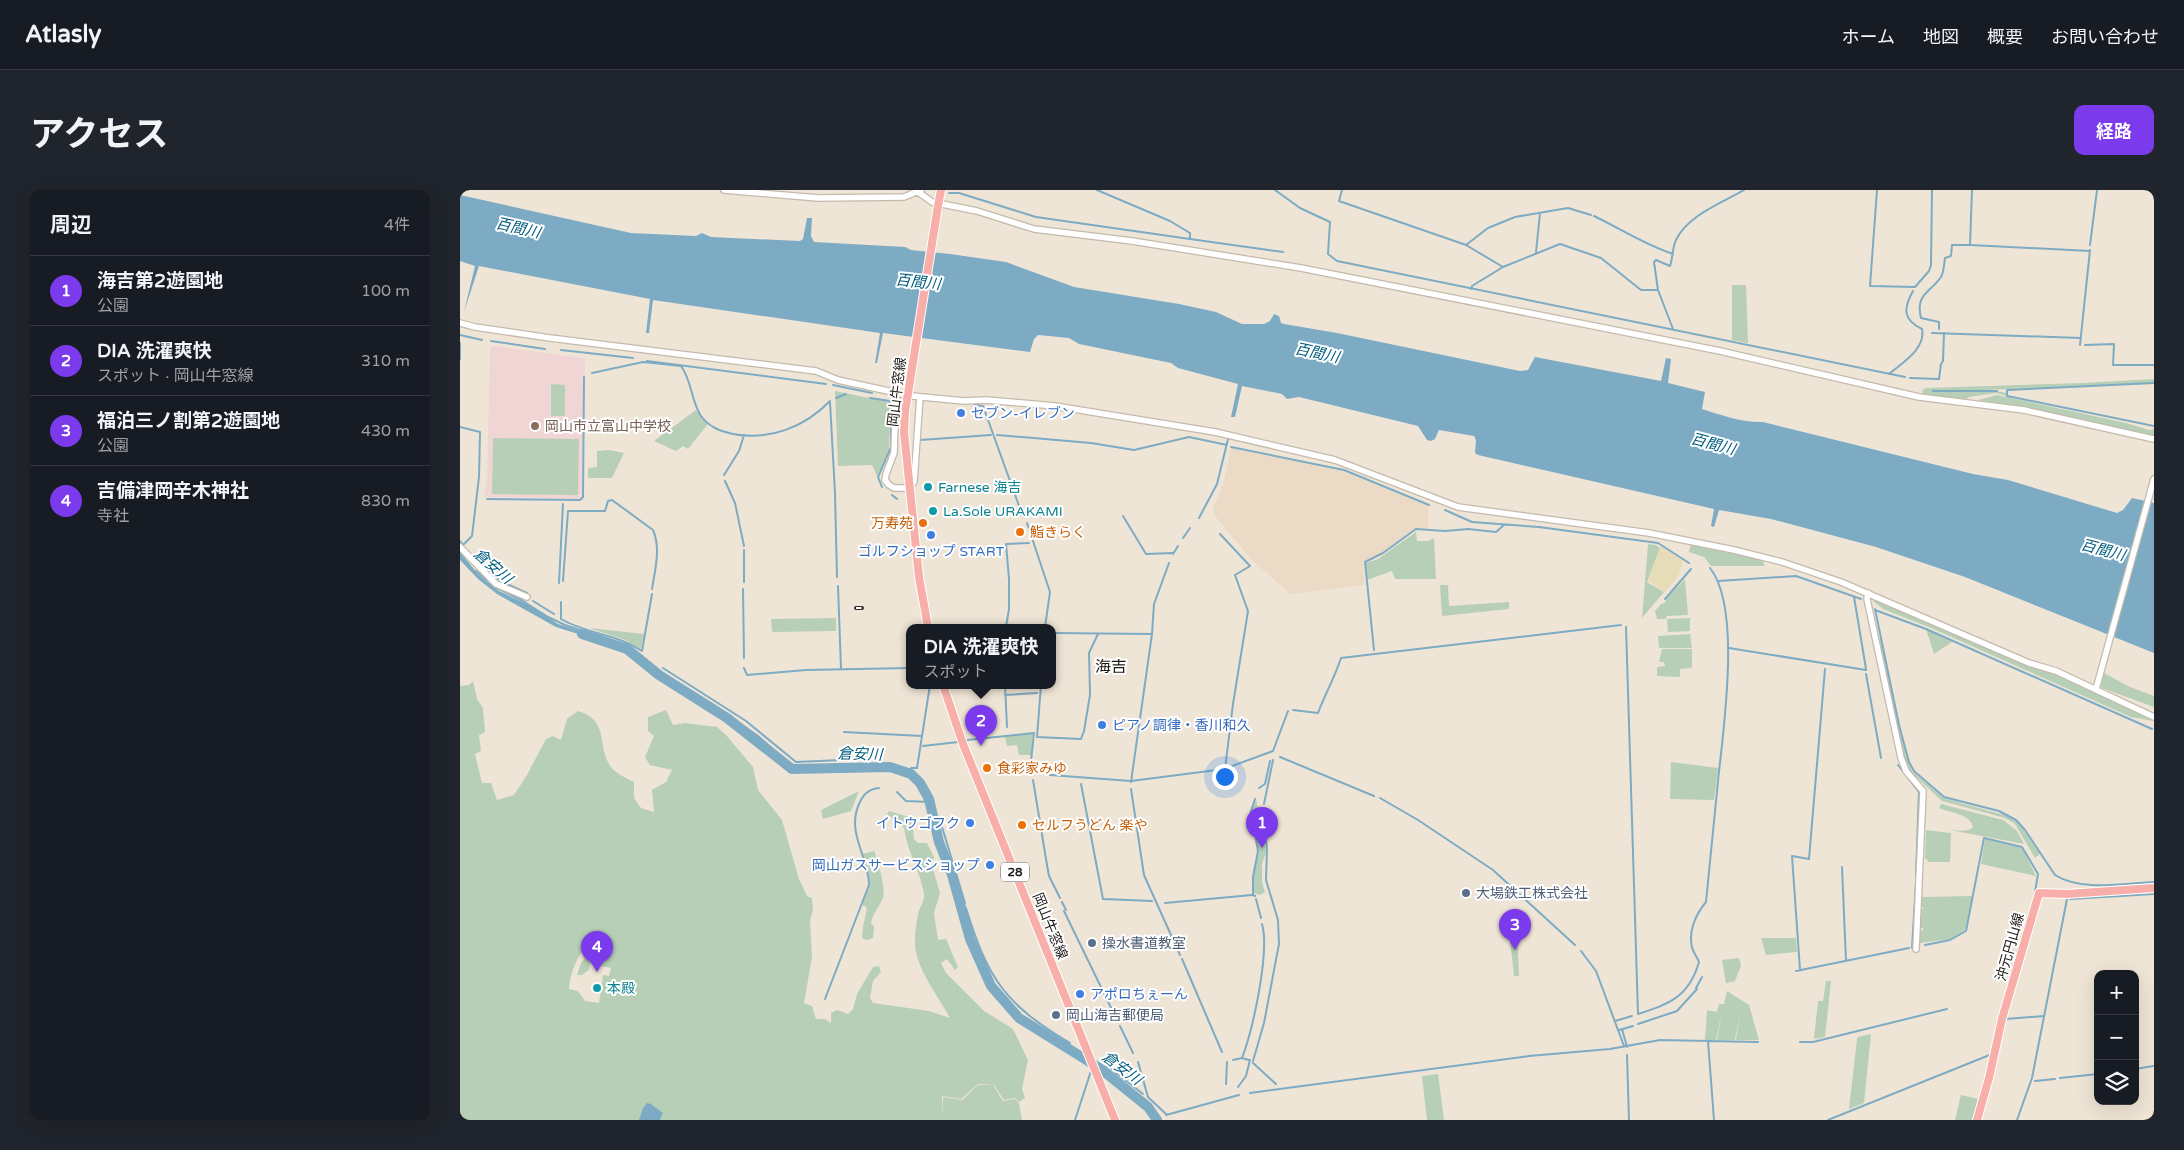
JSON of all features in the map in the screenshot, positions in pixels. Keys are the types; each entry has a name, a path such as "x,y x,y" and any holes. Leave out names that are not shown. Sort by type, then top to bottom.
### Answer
{"main road":[{"name":"岡山牛窓線","path":"928,624 909,488 904,432 905,412 941,190"},
{"name":"岡山牛窓線","path":"944,689 963,744 1115,1120"},
{"name":"沖元円山線","path":"1977,1120 1989,1078 2006,1003 2039,893 2068,894 2154,888"}],"street":[{"path":"724,190 818,198 904,197 920,191 932,202 977,211 1034,229 1208,252 1300,268 1720,351 1920,396 2015,408 2154,439"},
{"path":"460,323 550,338 816,371 838,380 899,394 894,453 886,474 889,486 894,488 909,488 914,482 920,397"},
{"path":"912,396 1062,407 1228,434 1342,463 1458,507 1687,540 1782,562 1868,593 2029,663 2056,671 2154,717"},
{"path":"2096,689 2154,479"},
{"path":"460,547 496,584 527,597"},
{"path":"1868,593 1867,599 1901,758 1906,771 1923,791 1916,950"}],"shaded area":[{"name":"岡山市立富山中学校","path":"493,346 583,358 585,360 585,376 583,376 582,497 579,499 484,497 487,478 490,349"},
{"path":"1231,448 1343,471 1428,506 1428,528 1415,529 1377,556 1363,562 1365,585 1290,594 1252,560 1214,515 1213,507 1223,485"}],"green space":[{"path":"1732,285 1746,285 1748,343 1732,340"},
{"path":"2154,379 2154,383 1933,392 1996,391 2007,393 2007,396 1996,393 1966,399 1924,395 1922,391 1925,388"},
{"path":"551,384 565,385 565,416 551,416"},
{"path":"835,391 889,402 889,449 877,476 872,465 838,466"},
{"path":"1997,395 2126,423 2149,430 2154,429 2154,436 2006,404 1978,400"},
{"path":"696,410 708,424 688,449 683,446 676,451 654,441"},
{"path":"493,438 579,439 578,495 492,494"},
{"path":"609,450 624,453 612,478 588,478 588,468 597,467 597,451"},
{"path":"1416,532 1417,541 1428,541 1434,538 1436,579 1395,579 1392,571 1367,580 1366,563 1378,559"},
{"path":"1648,544 1656,545 1660,548 1647,582 1664,592 1642,618"},
{"path":"1691,544 1762,560 1765,566 1711,566 1704,557 1689,552"},
{"path":"1685,579 1688,615 1667,616 1666,619 1657,619 1655,611 1661,604 1665,603 1666,599"},
{"path":"1440,585 1448,585 1449,606 1509,602 1509,609 1442,616"},
{"path":"1875,600 2054,673 2153,721 2131,717 1931,628 1883,609 1873,601"},
{"path":"836,618 836,631 772,632 771,619"},
{"path":"1690,618 1690,631 1668,632 1667,619"},
{"path":"589,628 644,634 641,649 625,640"},
{"path":"1926,629 1952,642 1934,654"},
{"path":"1690,634 1692,648 1659,648 1658,636"},
{"path":"1879,639 1881,639 1904,744 1912,771 1943,798 2008,816 2018,823 2040,854 2035,858 2015,824 2005,818 1942,801 1911,772 1903,756"},
{"path":"1662,649 1692,649 1692,668 1680,669 1680,677 1657,676 1657,667 1665,666 1664,662 1659,662"},
{"path":"2104,673 2130,687 2154,696 2154,707 2102,688 2100,685"},
{"path":"473,681 477,699 483,708 485,732 479,735 481,751 475,754 482,783 491,783 497,800 514,795 546,739 553,736 561,740 567,719 578,711 588,715 598,726 605,756 609,764 617,772 634,782 634,798 641,808 654,812 652,790 666,782 672,770 650,765 645,757 654,736 648,731 648,717 666,710 673,725 685,723 717,727 726,735 753,767 758,790 782,820 799,879 807,896 812,898 813,910 810,920 812,957 804,1003 812,1006 816,1019 825,1019 831,1023 831,1013 837,1010 848,1014 853,1009 857,994 873,967 879,966 881,972 873,981 870,998 873,1003 929,1011 950,1018 919,962 915,936 924,897 922,885 904,828 887,814 889,811 912,818 914,839 918,843 927,843 934,857 932,866 940,893 934,913 938,940 946,939 958,967 955,970 947,959 941,963 946,973 984,1011 1013,1029 1028,1060 1022,1089 1025,1098 1019,1102 1015,1098 1004,1100 994,1085 978,1084 961,1099 942,1096 942,1115 943,1097 962,1100 978,1085 993,1085 1003,1101 1015,1099 1019,1103 1022,1120 660,1120 663,1113 651,1104 640,1120 460,1120 460,684 461,686 469,685","holes":["586,946 593,948 581,963 577,975 582,975 589,970 590,964 597,965 599,950 602,946 605,947 601,966 611,968 609,976 603,975 599,1003 585,1001 578,991 569,989 572,972 579,956"]},
{"path":"1033,733 1031,755 1019,755 1017,745 1007,746 1005,737"},
{"path":"1671,762 1718,768 1714,800 1670,799"},
{"path":"859,791 851,811 823,819 821,810"},
{"path":"1256,799 1266,852 1262,864 1262,882 1265,892 1260,895 1254,893 1254,871 1259,852 1252,811"},
{"path":"1941,804 2003,820 2017,831 2024,844 1950,830 1965,831 1973,827 1968,819 1939,808"},
{"path":"1926,830 1951,833 1950,862 1928,862 1925,859"},
{"path":"1985,839 2022,848 2036,876 1981,864"},
{"path":"874,851 878,861 884,894 871,923 874,927 873,938 867,940 862,938 867,908 862,904 870,885 867,866 872,862 871,858 864,860 862,854"},
{"path":"1972,896 1965,930 1951,939 1920,943 1920,931 1923,930 1923,928 1920,928 1921,909 1924,909 1921,906 1922,897"},
{"path":"1508,922 1517,927 1519,976 1514,976"},
{"path":"1761,938 1796,938 1797,952 1766,955"},
{"path":"1739,958 1741,966 1735,981 1726,983 1722,960"},
{"path":"1826,981 1831,981 1825,1037 1814,1039 1818,1001 1823,1001"},
{"path":"1727,991 1749,1005 1759,1040 1736,1040 1740,1014 1735,1040 1717,1040 1722,1011 1716,1040 1705,1040 1707,1010 1717,1012 1719,1004 1724,1004"},
{"path":"1871,1034 1864,1103 1849,1109 1857,1039 1858,1037"},
{"path":"1438,1074 1444,1120 1427,1120 1422,1076"},
{"path":"1961,1095 1979,1099 1972,1120 1955,1120"}],"sand":[{"path":"1661,546 1683,561 1679,575 1665,592 1648,581"}],"water":[{"name":"百間川","path":"460,195 631,233 696,236 702,233 711,237 800,241 803,239 807,218 812,218 811,236 814,242 905,247 911,250 1006,262 1074,287 1216,312 1242,324 1264,324 1270,321 1274,314 1279,316 1281,323 1284,324 1337,333 1520,371 1528,370 1535,357 1661,381 1666,358 1671,359 1668,383 1705,392 1702,409 1724,416 1740,420 1763,422 1973,474 2008,480 2117,513 2123,510 2132,498 2154,503 2154,653 1965,577 1876,547 1771,519 1719,510 1714,527 1711,526 1714,509 1478,455 1475,453 1476,440 1474,436 1439,430 1435,439 1431,441 1427,440 1418,426 1299,397 1287,399 1282,394 1242,386 1235,417 1231,417 1238,384 1178,368 1171,363 1079,344 1069,338 1038,335 1034,339 1030,352 883,333 877,363 875,363 880,333 653,300 649,333 646,333 650,299 479,266 464,312 475,266 460,261"},
{"path":"460,552 478,574 499,591 527,604 558,624 595,636 594,639 556,627 497,594 478,579 460,560"},
{"path":"647,1103 663,1113 660,1120 639,1120"}],"waterway":[{"path":"1097,190 1170,221 1190,233 1190,239 1283,252"},
{"path":"1275,190 1300,208 1330,222 1328,254 1337,261 1905,377"},
{"path":"1342,190 1339,201 1466,245 1503,267"},
{"path":"1673,329 1658,290 1654,262 1656,260 1670,266 1674,246 1681,231 1706,210 1744,190"},
{"path":"1877,190 1870,286 1915,287 1929,271 1931,265 1932,190"},
{"path":"1939,329 1939,322 1921,318 1920,304 1925,295 1941,277 1945,258 1951,256 1952,245 1970,245 1972,190"},
{"path":"2090,245 2097,190"},
{"path":"949,193 959,193 1036,217 1190,239"},
{"path":"1466,245 1488,228 1515,217 1568,208 1591,215"},
{"path":"1536,252 1540,213"},
{"path":"1594,216 1673,254"},
{"path":"1471,289 1472,286 1503,267 1560,244 1601,258 1641,290 1658,290"},
{"path":"1970,245 2090,251"},
{"path":"2080,345 2090,250"},
{"path":"1889,374 1912,355 1920,343 1922,329 1911,322 1906,309 1913,291"},
{"path":"1932,333 2081,338"},
{"path":"1910,378 1939,379 1943,361 1944,333"},
{"path":"460,335 482,340"},
{"path":"491,341 545,349"},
{"path":"460,343 460,359"},
{"path":"2085,345 2114,344 2113,365 2154,365"},
{"path":"561,350 633,358"},
{"path":"647,361 826,384"},
{"path":"592,373 643,362 681,366 685,372 695,404 704,420 719,430 746,436 786,430 809,418 830,401"},
{"path":"487,499 580,500 583,497 584,377"},
{"path":"2007,390 2154,383"},
{"path":"833,385 872,393"},
{"path":"2007,390 2007,396 2154,426"},
{"path":"1933,391 1997,391"},
{"path":"836,398 846,394"},
{"path":"870,398 890,401 891,447 878,477 882,487"},
{"path":"830,402 837,577"},
{"path":"975,405 983,406 1023,517"},
{"path":"460,427 480,432 479,477 472,536 463,545 460,541"},
{"path":"724,475 739,451 744,435"},
{"path":"920,440 991,435"},
{"path":"997,435 1091,443 1134,450 1189,437 1227,445"},
{"path":"1199,518 1217,484 1228,439"},
{"path":"1231,447 1344,470 1429,505"},
{"path":"725,481 735,503 744,546"},
{"path":"892,495 897,499"},
{"path":"563,581 568,511 605,511 608,501 612,500 653,530 657,552 652,589"},
{"path":"559,583 563,504"},
{"path":"1445,510 1472,522 1539,527 1658,543 1689,563"},
{"path":"1123,516 1146,554 1173,553"},
{"path":"1027,523 1050,592 1045,624"},
{"path":"1374,650 1365,562 1383,553 1416,529 1445,531 1468,529 1496,532 1504,525"},
{"path":"1183,538 1190,528"},
{"path":"1220,534 1250,566 1235,575 1248,611 1225,769"},
{"path":"1006,624 1009,609 1009,579 1006,544 1029,543"},
{"path":"1173,554 1178,546"},
{"path":"744,550 744,582"},
{"path":"478,561 501,581 527,593"},
{"path":"1131,782 1152,634 1154,604 1169,563"},
{"path":"1638,1014 1659,1007 1676,997 1690,983 1699,962 1693,949 1691,935 1696,917 1706,902 1728,671 1728,640 1725,611 1720,587 1710,568"},
{"path":"1665,599 1691,569"},
{"name":"倉安川","path":"476,571 497,588 523,601 548,617 633,649 663,674 714,705 758,736 792,766 801,768 861,764 899,767 899,769"},
{"path":"1718,581 1796,576 1861,599"},
{"path":"838,586 841,669"},
{"path":"743,589 744,658"},
{"path":"561,602 561,619 580,628 632,645 642,651 652,594"},
{"path":"1854,597 1866,669"},
{"path":"533,601 554,614"},
{"path":"1875,609 1899,725 1909,762 1914,771 1944,797 1999,811 2016,820 2025,830 2055,875 2066,880 2090,885 2154,882"},
{"path":"1875,610 1926,629 2152,729"},
{"path":"1293,710 1318,713 1341,658 1621,625"},
{"path":"1626,627 1638,1014"},
{"path":"1056,633 1152,634"},
{"name":"倉安川","path":"582,634 627,649 659,675 727,718 792,769 890,767 911,774 920,783 929,799 939,842 952,875 970,939 991,986 1019,1018 1101,1069 1148,1107 1157,1120"},
{"path":"1041,689 1037,737 1081,739 1090,695 1089,653 1098,634"},
{"path":"1729,648 1866,670"},
{"path":"663,668 746,721 796,762 842,760"},
{"path":"744,668 747,675 806,670 906,668"},
{"path":"1800,970 1792,856 1809,859 1825,669"},
{"path":"1866,674 1881,758"},
{"path":"911,768 917,768 929,689"},
{"path":"1005,689 1007,727"},
{"path":"1005,695 1037,693"},
{"path":"1224,769 1273,751 1288,711"},
{"path":"844,732 922,736"},
{"path":"967,740 1034,733 1031,761"},
{"path":"923,746 958,742"},
{"path":"1280,757 1374,796"},
{"path":"1264,804 1273,760"},
{"path":"1259,788 1265,784 1270,761"},
{"path":"1898,765 1919,792 1916,875"},
{"path":"1050,775 1131,781 1217,770"},
{"path":"1033,780 1049,876 1060,898"},
{"path":"1081,784 1103,899 1152,901"},
{"path":"825,999 869,885 866,865 856,835 856,815 864,795 869,791 879,788"},
{"path":"1131,789 1144,875 1180,955"},
{"path":"897,792 906,801 930,802"},
{"path":"1380,798 1418,820 1493,870 1575,945"},
{"path":"1255,799 1251,811 1258,851 1253,877 1253,895 1255,896"},
{"path":"939,817 965,903"},
{"path":"1253,1061 1264,1023 1279,944 1278,920 1266,880 1267,848 1261,817"},
{"path":"1925,945 1950,940 1966,931 1984,838 2022,847 2038,874 2034,898"},
{"path":"1842,867 1846,961"},
{"path":"1912,948 1916,882"},
{"path":"2070,899 2154,894"},
{"path":"1165,903 1252,895"},
{"path":"1256,899 1261,918"},
{"path":"2017,1120 2032,1078 2067,899"},
{"path":"1062,902 1066,910"},
{"path":"966,908 983,954 1002,988 1030,1016 1070,1043"},
{"path":"1064,911 1117,1020"},
{"path":"1242,1058 1251,1029 1262,971 1264,953 1262,924"},
{"path":"2010,978 2019,947"},
{"path":"1796,971 1909,948"},
{"path":"1581,951 1596,971 1624,1046"},
{"path":"1182,959 1222,1052"},
{"path":"1696,988 1702,977"},
{"path":"1638,1024 1677,1011 1697,989"},
{"path":"1800,1042 1813,1042 1947,1009"},
{"path":"1615,1021 1632,1016"},
{"path":"2005,1019 2044,1016"},
{"path":"1120,1026 1133,1053"},
{"path":"1619,1030 1633,1026"},
{"path":"1622,1029 1627,1047"},
{"path":"1250,1093 1529,1056 1610,1049 1660,1040 1758,1042"},
{"path":"1708,1041 1714,1120"},
{"path":"1828,1120 1992,1054"},
{"path":"1627,1055 1629,1120"},
{"path":"1233,1060 1242,1058 1249,1060"},
{"path":"1238,1087 1246,1076 1250,1060"},
{"path":"1138,1062 1148,1097 1167,1115"},
{"path":"1226,1084 1227,1062"},
{"path":"1253,1063 1276,1084"},
{"path":"1107,1066 1143,1094"},
{"path":"2139,1068 2154,1066"},
{"path":"1075,1120 1091,1071"},
{"path":"2060,1078 2094,1074"},
{"path":"2035,1081 2055,1079"},
{"path":"1166,1115 1239,1095"},
{"name":"倉安川","path":"1156,1118 1160,1117"}],"railway":[{"path":"856,608 862,608"}],"place":[{"name":"セブン-イレブン","path":"961,413"},
{"name":"岡山市立富山中学校","path":"535,426"},
{"name":"Farnese 海吉","path":"928,487"},
{"name":"La.Sole URAKAMI","path":"933,511"},
{"name":"万寿苑","path":"923,523"},
{"name":"鮨きらく","path":"1020,532"},
{"name":"ゴルフショップ START","path":"931,535"},
{"name":"ピアノ調律・香川和久","path":"1102,725"},
{"name":"DIA 洗濯爽快","path":"981,746"},
{"name":"食彩家みゆ","path":"987,768"},
{"name":"イトウゴフク","path":"970,823"},
{"name":"セルフうどん 楽や","path":"1022,825"},
{"name":"海吉第2遊園地","path":"1262,848"},
{"name":"岡山ガスサービスショップ","path":"990,865"},
{"name":"大場鉄工株式会社","path":"1466,893"},
{"name":"操水書道教室","path":"1092,943"},
{"name":"福泊三ノ割第2遊園地","path":"1515,950"},
{"name":"吉備津岡辛木神社","path":"597,972"},
{"name":"本殿","path":"597,988"},
{"name":"アポロちぇーん","path":"1080,994"},
{"name":"岡山海吉郵便局","path":"1056,1015"}],"district":[{"name":"海吉","path":"1111,667"}]}
